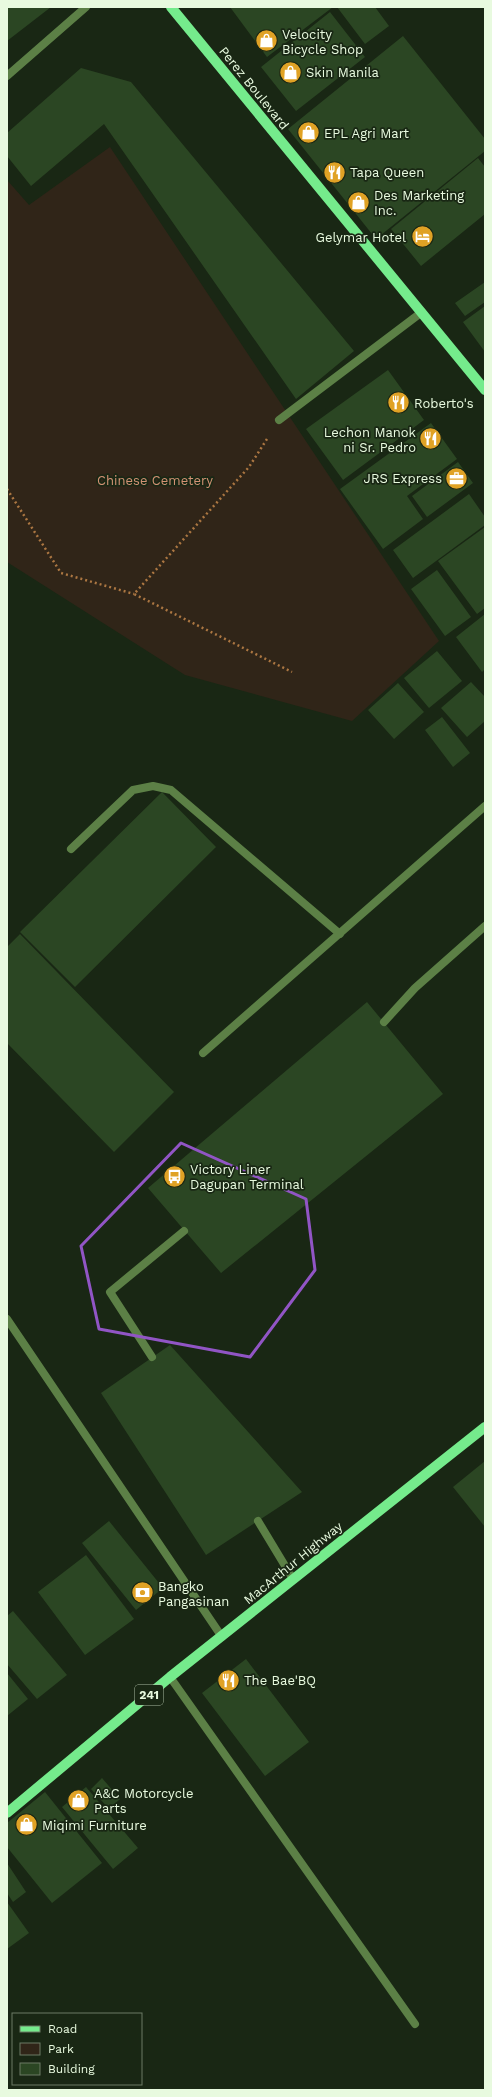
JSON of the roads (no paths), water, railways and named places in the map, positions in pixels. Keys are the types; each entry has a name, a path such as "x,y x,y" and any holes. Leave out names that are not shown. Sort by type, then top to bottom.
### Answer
{"main road":[{"name":"Perez Boulevard","path":"170,7 485,390"},
{"name":"MacArthur Highway","path":"7,1813 170,1677 485,1427"}],"street":[{"path":"7,76 86,7"},
{"path":"279,420 422,312"},
{"path":"71,849 133,790 153,786 171,790 340,934"},
{"path":"202,1053 485,806"},
{"path":"384,1022 415,988 485,926"},
{"path":"152,1356 110,1292 184,1231"},
{"path":"7,1319 222,1637"},
{"path":"258,1521 293,1580"},
{"path":"170,1677 415,2024"}],"place":[{"name":"Velocity Bicycle Shop","path":"266,41"},
{"name":"Skin Manila","path":"291,72"},
{"name":"EPL Agri Mart","path":"309,133"},
{"name":"Tapa Queen","path":"334,172"},
{"name":"Des Marketing Inc.","path":"359,202"},
{"name":"Gelymar Hotel","path":"422,237"},
{"name":"Roberto's","path":"399,403"},
{"name":"Lechon Manok ni Sr. Pedro","path":"431,439"},
{"name":"JRS Express","path":"457,478"},
{"name":"Victory Liner Dagupan Terminal","path":"174,1176"},
{"name":"Bangko Pangasinan","path":"142,1593"},
{"name":"The Bae'BQ","path":"229,1680"},
{"name":"A&C Motorcycle Parts","path":"79,1800"},
{"name":"Miqimi Furniture","path":"27,1825"}],"park label":[{"name":"Chinese Cemetery","path":"155,480"}]}
